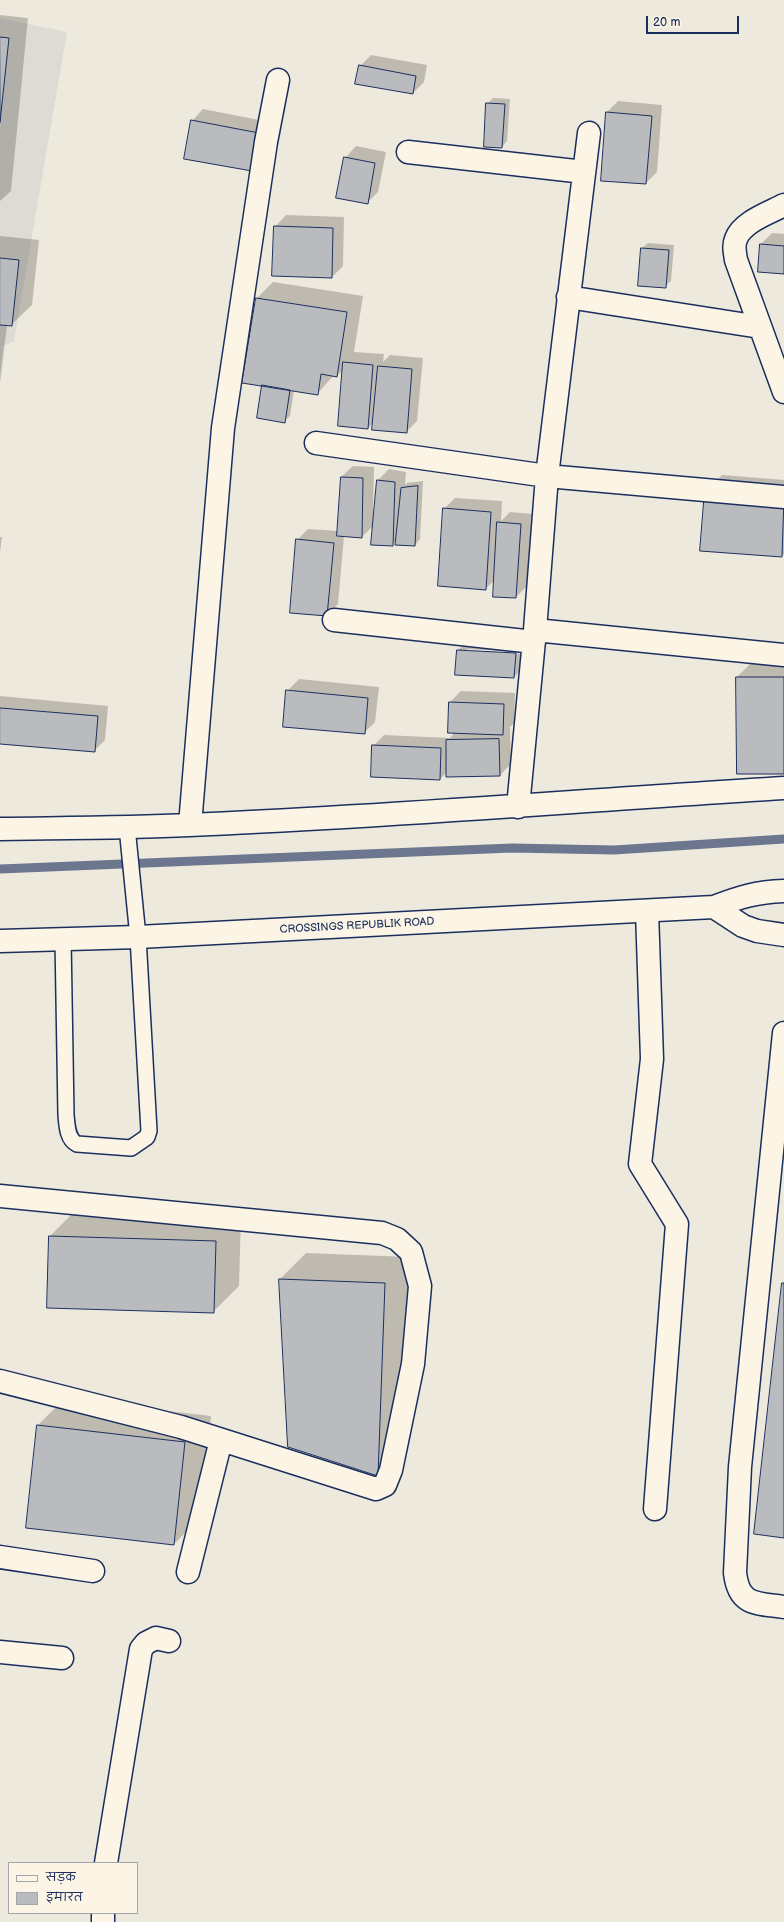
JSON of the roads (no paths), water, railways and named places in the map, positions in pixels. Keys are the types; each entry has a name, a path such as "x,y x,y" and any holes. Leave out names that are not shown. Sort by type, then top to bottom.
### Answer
{"street":[{"path":"190,825 223,428 266,142 278,80"},
{"path":"518,807 547,476 589,133"},
{"path":"408,152 584,172"},
{"path":"784,205 744,228 736,237 734,247 736,260 784,392"},
{"path":"568,297 760,327"},
{"path":"316,442 547,476 784,497"},
{"path":"334,620 784,655"},
{"path":"0,829 190,825 518,807 604,799 784,788"},
{"name":"CROSSINGS REPUBLIK ROAD","path":"0,941 138,937 714,907 762,891 784,891"},
{"path":"714,907 743,926 757,931 784,934"},
{"path":"647,910 652,1059 640,1164 677,1224 655,1509"},
{"path":"784,1033 740,1467 735,1573 737,1587 744,1597 760,1604 784,1607"},
{"path":"0,1196 382,1233 396,1239 411,1252 420,1286 413,1364 391,1470 385,1485 376,1488 181,1427 0,1381"},
{"path":"188,1572 221,1440"},
{"path":"0,1557 93,1572"},
{"path":"106,1862 141,1649 146,1643 156,1638 170,1641"},
{"path":"0,1652 62,1658"}],"lane":[{"path":"63,939 66,1115 69,1133 73,1142 77,1144 131,1148 144,1140 149,1131 138,937 127,827"}],"waterway":[{"path":"0,869 512,848 614,850 784,839"}]}
